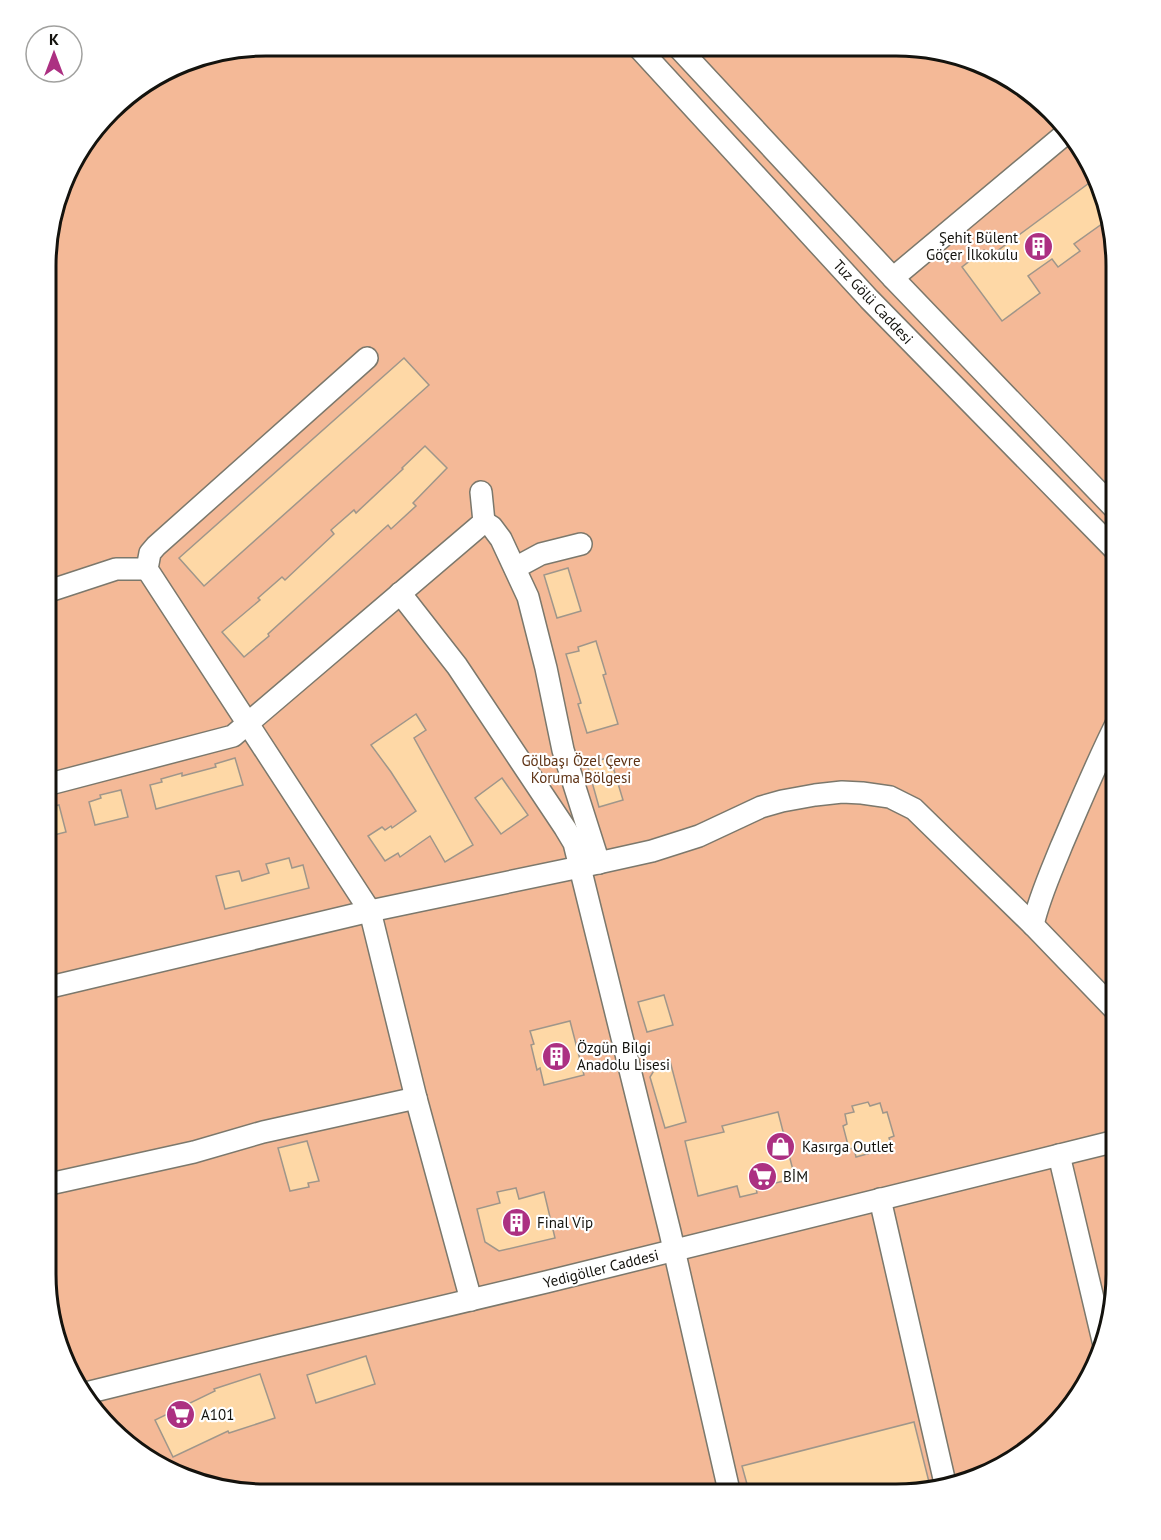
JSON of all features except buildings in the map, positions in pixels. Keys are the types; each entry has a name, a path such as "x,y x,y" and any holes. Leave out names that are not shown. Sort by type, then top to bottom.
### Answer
{"street":[{"name":"Tuz Gölü Caddesi","path":"646,56 869,299 1106,541"},
{"name":"Tuz Gölü Caddesi","path":"686,56 893,278 1106,499"},
{"path":"893,278 1061,137"},
{"path":"367,358 156,546 150,553 147,569 370,911 416,1098 471,1300"},
{"path":"481,492 484,522"},
{"path":"484,522 492,527 501,539 528,597 546,668 728,1484"},
{"path":"56,782 233,736 484,522"},
{"path":"515,568 541,554 581,544"},
{"path":"56,589 116,569 147,569"},
{"path":"400,593 457,666 589,865"},
{"path":"1033,925 1036,908 1054,863 1106,745"},
{"path":"56,986 370,911 652,851 699,836 761,807 782,801 842,792 890,797 914,809 1033,925 1105,1000"},
{"path":"56,1183 194,1152 263,1132 416,1098"},
{"name":"Yedigöller Caddesi","path":"92,1392 675,1251 1105,1144"},
{"path":"1059,1155 1099,1323"},
{"path":"880,1199 944,1478"}],"green space":[{"name":"Gölbaşı Özel Çevre Koruma Bölgesi","path":"238,57 923,57 963,67 988,77 1012,91 1053,127 1070,149 1084,173 1098,211 1104,238 1106,266 1105,1288 1094,1342 1084,1367 1070,1391 1034,1432 1012,1449 988,1463 950,1477 923,1483 896,1484 238,1483 185,1469 138,1441 108,1413 91,1391 77,1367 67,1342 57,1302 56,1274 57,238 71,185 84,160 108,127 127,108 173,77 198,67"}],"place":[{"name":"Şehit Bülent Göçer İlkokulu","path":"1039,247"},
{"name":"Özgün Bilgi Anadolu Lisesi","path":"556,1057"},
{"name":"Kasırga Outlet","path":"781,1147"},
{"name":"BİM","path":"762,1177"},
{"name":"Final Vip","path":"516,1223"},
{"name":"A101","path":"180,1415"}]}
